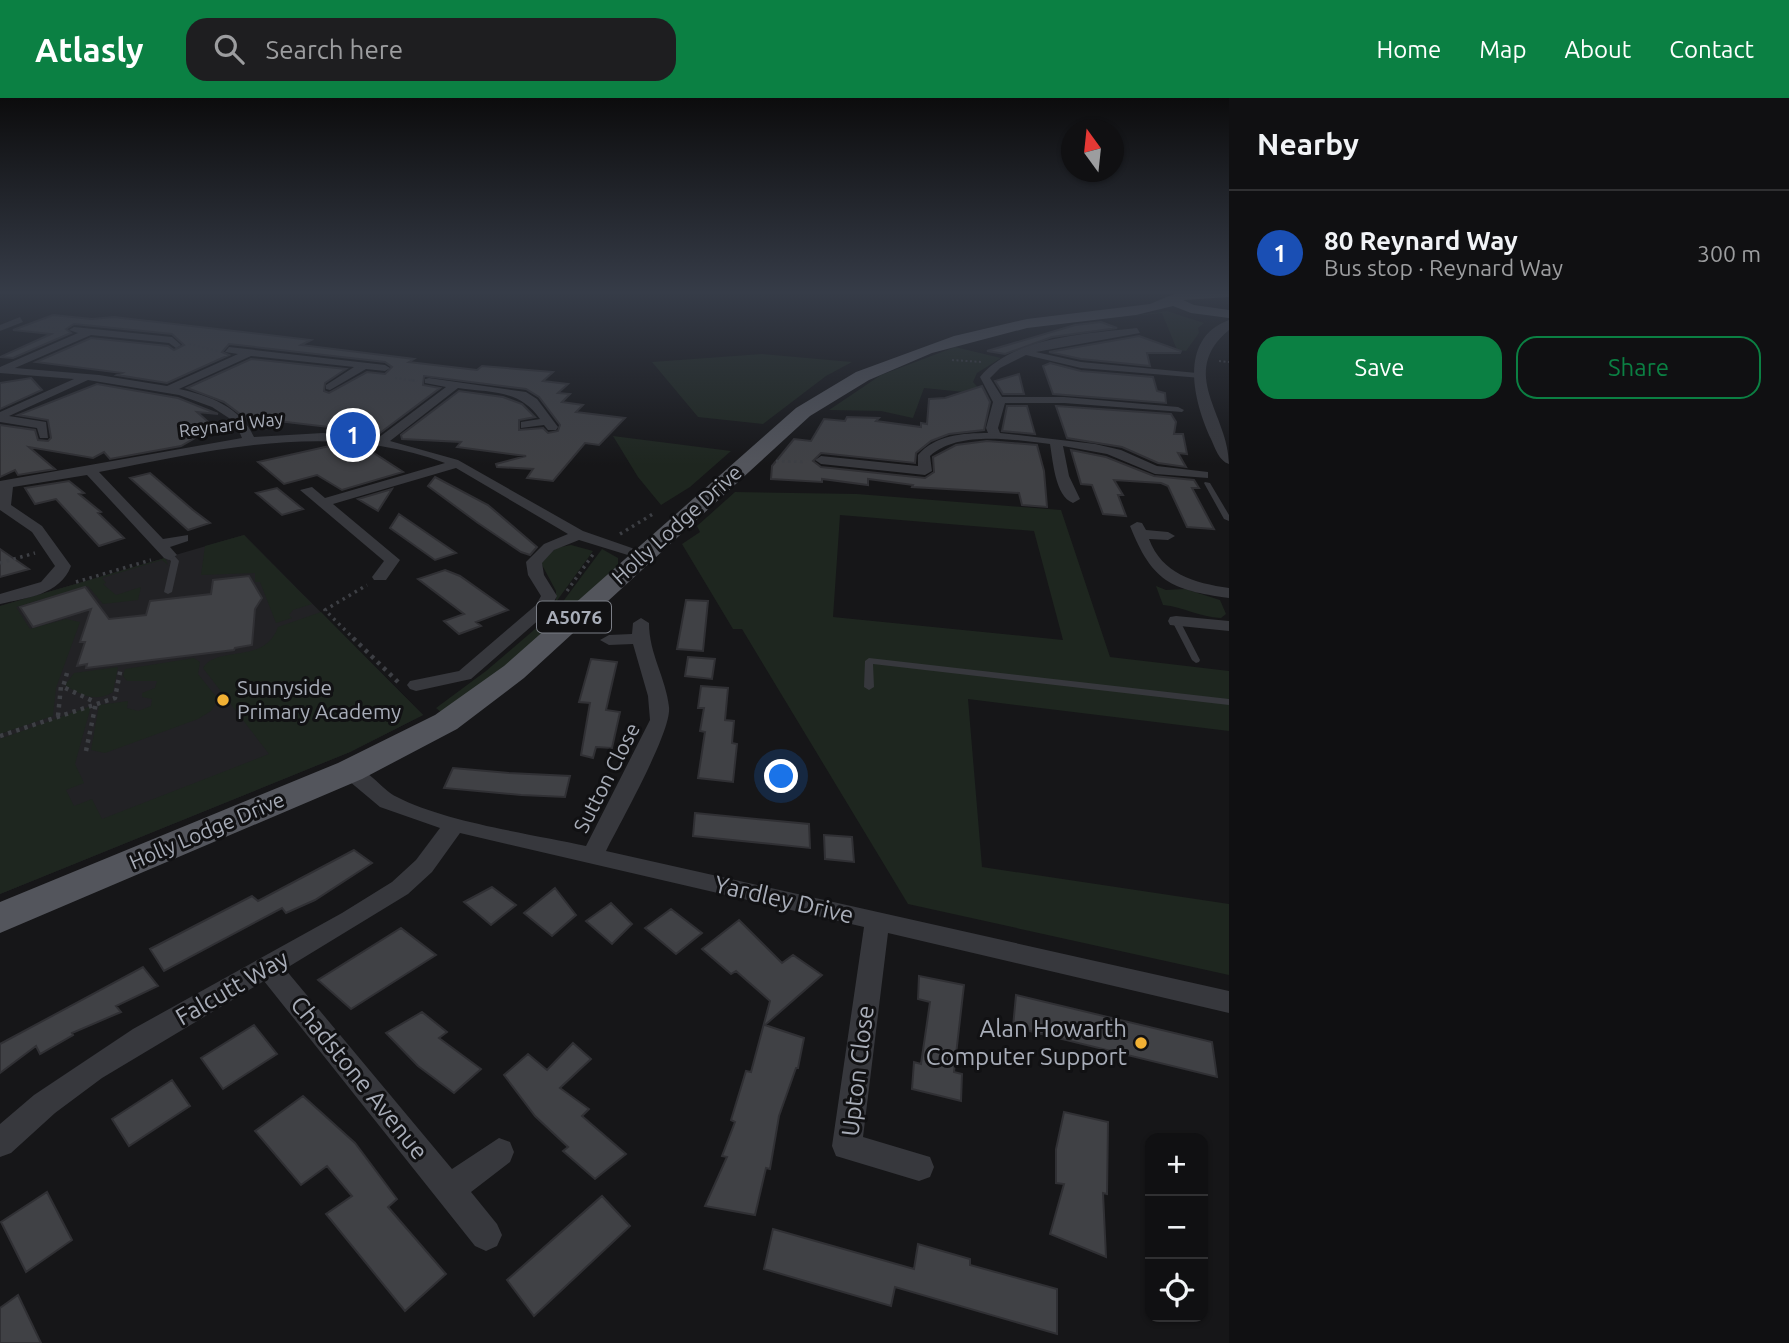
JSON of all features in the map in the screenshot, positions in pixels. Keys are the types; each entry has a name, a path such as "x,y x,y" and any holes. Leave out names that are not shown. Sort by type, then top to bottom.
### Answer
{"main road":[{"name":"Holly Lodge Drive","path":"0,918 350,771 425,735 477,702 803,412 872,370 925,349"}],"street":[{"path":"2,370 50,349"},
{"path":"995,436 992,428 1000,413 1000,400 987,384 985,377 1000,365 1042,349"},
{"path":"1204,349 1200,354 1196,376 1229,460"},
{"path":"229,351 385,368"},
{"path":"170,389 247,353"},
{"path":"1028,353 1081,365 1196,376"},
{"path":"330,387 363,366"},
{"path":"2,370 170,389 207,400 234,413 247,426 249,440"},
{"path":"0,417 85,378"},
{"path":"429,381 522,394 533,401 549,424 525,425"},
{"path":"379,443 457,384"},
{"path":"1000,400 1064,400 1178,410"},
{"path":"0,417 42,425 44,435"},
{"path":"821,460 925,471 924,456 933,445 961,437 995,436 1110,450 1155,470 1203,475"},
{"name":"Reynard Way","path":"4,485 200,446 249,440 324,438 379,443 420,451 457,464 579,535 643,555"},
{"path":"1056,443 1062,476 1073,499"},
{"path":"323,503 457,464"},
{"path":"90,470 164,550 183,538"},
{"path":"0,599 34,589 58,578 63,566 53,548 24,517 4,506 4,485"},
{"path":"307,490 392,560 380,577"},
{"path":"1168,536 1139,530 1150,558 1168,574 1199,587 1229,593"},
{"path":"410,687 465,675 543,608 549,596 536,575 534,562 542,553 562,541 579,535"},
{"path":"1176,621 1229,626"},
{"name":"Sutton Close","path":"593,855 660,720 659,703 640,631 609,640"},
{"name":"Yardley Drive","path":"350,771 388,802 455,824 1229,1002"},
{"name":"Falcutt Way","path":"0,1143 39,1108 97,1067 400,888 424,866 455,824"},
{"name":"Upton Close","path":"877,921 846,1146 919,1167"},
{"name":"Chadstone Avenue","path":"268,967 486,1235"},
{"path":"450,1189 499,1152"}],"lane":[{"path":"1203,475 1228,519"},
{"path":"164,550 175,561 168,592"},
{"path":"1176,621 1196,660"},
{"path":"869,687 869,660 1229,702"}],"path":[{"path":"219,349 229,351"},
{"path":"950,360 1000,365"},
{"path":"773,461 821,460"},
{"path":"611,539 653,514"},
{"path":"562,541 596,550 566,592"},
{"path":"0,563 53,548"},
{"path":"63,585 164,550"},
{"path":"380,577 322,611 410,687"},
{"path":"0,736 96,702 116,698 121,667"},
{"path":"58,716 61,685 67,673"},
{"path":"61,685 96,702"},
{"path":"86,751 96,702"}],"shaded area":[{"path":"949,349 964,349 1001,358 977,373 973,382 984,394 924,388 913,418 881,411 829,410 881,375"},
{"path":"762,354 852,362 826,376 763,424 698,417 652,362"},
{"path":"613,436 731,451 690,487 661,505 638,477"},
{"path":"735,492 857,494 1061,510 1110,657 1229,671 1229,731 968,699 982,867 1229,904 1229,975 908,904 742,629 733,629 682,544 700,532 697,526","holes":["840,515 1034,531 1063,640 833,617"]},
{"name":"Sunnyside Primary Academy","path":"244,535 423,715 350,752 0,894 0,734 47,717 0,606"},
{"path":"244,535 312,604 293,610 289,615 292,618 276,623 260,582 255,582 255,573 201,575 205,546"},
{"path":"571,545 593,551 556,602 556,591 541,563 556,548"},
{"path":"602,549 618,558 618,566 496,674 442,713 436,708 486,671 556,611"},
{"path":"165,558 168,565 162,560 102,578 106,583 103,584 116,595 141,587 138,600 103,604 88,586 16,607 30,629 66,619 80,622 56,688 53,716 0,734 0,606"},
{"path":"1156,586 1166,590 1185,589 1220,600 1226,614 1221,618 1213,617 1163,605"},
{"path":"321,612 423,715 350,752 0,894 0,739 91,706 75,764 84,783 66,790 74,806 92,799 102,819 269,754 203,668 219,657 252,651 263,646 272,639 278,627"},
{"path":"194,658 200,662 198,674 218,699 211,711 198,719 105,753 91,750 99,705 128,701 127,708 138,711 151,706 152,699 142,697 142,693 155,688 157,681 127,681 123,676 125,669"},
{"path":"118,667 113,692 107,695 88,696 65,685 74,673"}],"building":[{"path":"18,349 34,349 13,358 0,357"},
{"path":"66,349 225,349 222,352 229,355 167,383 117,375 122,373 36,362"},
{"path":"273,349 334,349 477,370 482,366 553,372 543,381 568,384 558,393 570,394 562,402 583,405 576,412 625,418 599,445 585,443 553,481 527,478 533,469 497,467 496,464 526,456 457,447 461,442 402,439 401,435 459,391 503,397 522,404 535,417 519,420 519,430 543,428 548,433 558,431 560,425 539,397 526,389 424,376 423,385 440,388 380,433 244,417 224,402 187,388 251,359 346,369 325,383 324,391 329,393 367,372 385,374 392,367 385,362"},
{"path":"993,349 1019,349 1005,354 987,351"},
{"path":"1065,349 1181,351 1147,353 1150,366 1081,359 1049,352"},
{"path":"1050,363 1081,371 1153,377 1157,391 1165,393 1166,403 1053,394 1043,366"},
{"path":"1019,374 1024,394 1003,394 995,381"},
{"path":"31,378 42,390 0,409 0,383"},
{"path":"97,384 178,398 218,414 197,412 214,427 181,446 110,459 104,452 93,458 29,447 55,469 18,475 15,470 0,477 0,425 35,430 38,440 48,441 51,438 48,420 18,415"},
{"path":"982,386 990,402 984,430 949,434 931,441 916,453 915,463 821,453 813,461 821,467 925,478 934,472 933,457 956,445 987,441 1037,445 1044,471 1047,507 1022,505 1019,493 912,487 913,485 868,479 868,485 822,479 822,482 771,479 772,466 794,439 811,441 824,419 845,421 847,417 879,418 876,421 921,427 921,423 927,424 929,399 945,398"},
{"path":"1007,406 1027,406 1035,434 1002,431"},
{"path":"1056,406 1171,414 1176,422 1174,434 1183,434 1187,454 1178,453 1186,467 1158,463 1122,447 1067,438"},
{"path":"334,445 363,446 403,472 342,490 317,475 284,484 258,462"},
{"path":"1071,450 1106,457 1154,476 1194,480 1199,488 1192,488 1214,529 1187,527 1168,486 1161,483 1114,480 1123,495 1118,495 1126,516 1103,514 1092,485 1081,484"},
{"path":"150,473 210,523 188,530 130,478"},
{"path":"435,477 488,505 537,547 530,555 521,552 478,523 428,486"},
{"path":"69,481 84,493 79,494 101,512 98,513 124,538 99,546 56,499 35,504 25,488"},
{"path":"277,488 303,509 282,515 256,493"},
{"path":"392,489 378,511 358,499"},
{"path":"399,514 456,553 435,560 390,528"},
{"path":"0,549 29,569 0,577"},
{"path":"445,570 460,576 508,610 476,622 481,626 459,634 444,621 464,614 418,579"},
{"path":"249,576 262,598 255,609 252,645 234,650 86,668 87,664 77,666 85,642 80,642 91,609 33,627 20,607 85,587 109,619 146,615 150,601 211,594 213,580"},
{"path":"686,600 708,601 703,651 677,649"},
{"path":"688,657 715,659 712,679 685,676"},
{"path":"591,659 617,662 606,710 620,712 612,748 596,747 593,758 581,755 590,703 579,702"},
{"path":"701,686 728,688 725,720 734,721 732,743 737,744 733,782 698,778 705,732 700,731 704,708 698,708"},
{"path":"453,768 570,776 565,797 521,795 444,788"},
{"path":"695,813 809,824 810,848 693,836"},
{"path":"824,835 852,837 854,862 825,859"},
{"path":"354,850 372,863 315,900 286,913 282,908 164,971 150,949 252,896 258,901"},
{"path":"492,887 516,905 491,925 464,902"},
{"path":"555,888 576,915 552,936 524,913"},
{"path":"611,903 632,924 612,944 586,921"},
{"path":"671,909 702,933 676,954 645,928"},
{"path":"739,920 782,963 793,955 822,975 765,1025 804,1038 798,1068 779,1116 770,1169 766,1168 755,1215 705,1206 727,1157 722,1156 735,1122 731,1120 746,1071 751,1072 770,1001 736,971 731,974 702,949"},
{"path":"401,928 436,955 351,1009 318,980"},
{"path":"143,967 158,986 116,1006 121,1012 72,1033 73,1035 40,1054 36,1046 0,1073 0,1044"},
{"path":"919,976 964,985 954,1072 962,1074 961,1101 912,1089 914,1062 921,1064 930,1002 918,999"},
{"path":"1016,995 1212,1042 1217,1077 1013,1027"},
{"path":"422,1012 447,1032 439,1038 481,1069 454,1093 418,1066 386,1033"},
{"path":"254,1025 277,1054 223,1089 201,1058"},
{"path":"573,1043 591,1059 560,1088 589,1109 582,1116 626,1154 595,1179 563,1151 568,1147 535,1116 504,1075 528,1054 547,1070"},
{"path":"172,1080 190,1106 129,1146 112,1119"},
{"path":"303,1096 355,1143 397,1199 388,1207 446,1274 405,1311 326,1214 352,1196 327,1166 301,1185 255,1131"},
{"path":"1064,1112 1108,1122 1107,1194 1103,1193 1106,1257 1050,1234 1064,1184 1056,1183 1056,1149"},
{"path":"47,1192 72,1240 26,1272 1,1222"},
{"path":"602,1196 630,1226 534,1316 507,1280"},
{"path":"773,1229 914,1269 918,1244 970,1259 970,1265 1057,1289 1057,1334 895,1287 891,1306 764,1269"},
{"path":"18,1295 41,1343 0,1343 0,1308"}],"place":[{"name":"80 Reynard Way","path":"353,435"},
{"name":"Sunnyside Primary Academy","path":"223,700"},
{"name":"Alan Howarth Computer Support","path":"1141,1043"}]}
